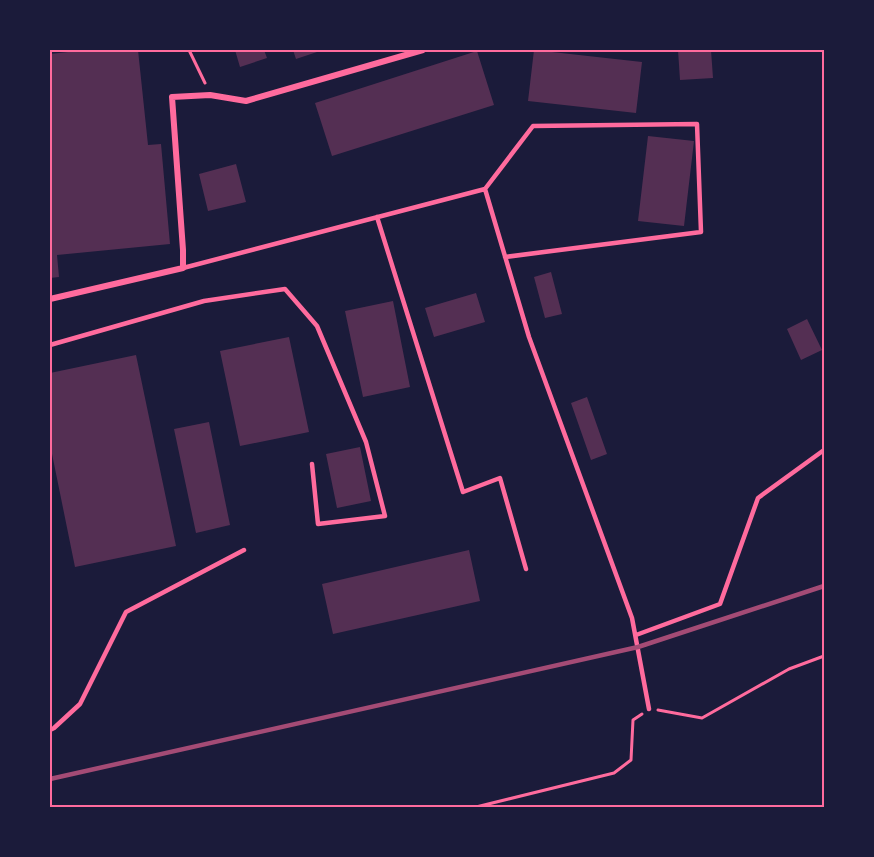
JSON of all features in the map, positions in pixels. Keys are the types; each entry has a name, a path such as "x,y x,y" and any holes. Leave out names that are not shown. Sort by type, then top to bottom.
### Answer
{"street":[{"path":"50,299 183,268 172,97 210,95 246,101 423,50"}],"lane":[{"path":"183,268 485,189 533,126 697,124 701,232 505,256"},
{"path":"485,189 529,337 632,618 649,709"},
{"path":"376,217 462,492 500,478 526,569"},
{"path":"50,345 204,301 285,290 317,326 366,441 385,516 318,524 312,464"},
{"path":"636,635 720,604 758,498 825,450"},
{"path":"50,730 80,704 126,612 244,550"}],"path":[{"path":"189,50 210,95"},
{"path":"472,807 614,773 631,760 633,720 649,709 702,718 789,669 825,656"}],"building":[{"path":"86,50 138,50 148,145 161,144 170,244 57,255 59,277 50,278 50,54"},
{"path":"235,50 264,50 267,58 240,67"},
{"path":"293,50 323,50 296,59"},
{"path":"534,50 642,62 636,113 528,101"},
{"path":"678,50 711,50 713,78 680,80"},
{"path":"477,51 494,105 332,156 315,103"},
{"path":"648,136 694,141 684,226 638,221"},
{"path":"236,164 246,202 208,211 199,174"},
{"path":"551,272 562,314 545,318 534,277"},
{"path":"476,293 485,322 434,337 425,308"},
{"path":"393,301 410,387 363,397 345,311"},
{"path":"807,319 822,350 801,360 787,329"},
{"path":"289,337 309,432 240,446 220,351"},
{"path":"136,355 176,546 75,567 50,444 50,373"},
{"path":"587,397 607,454 591,460 571,403"},
{"path":"209,422 230,525 196,533 174,429"},
{"path":"360,447 371,501 337,508 326,454"},
{"path":"469,550 480,601 333,634 322,584"}],"railway":[{"path":"50,779 638,647 824,586"}]}
